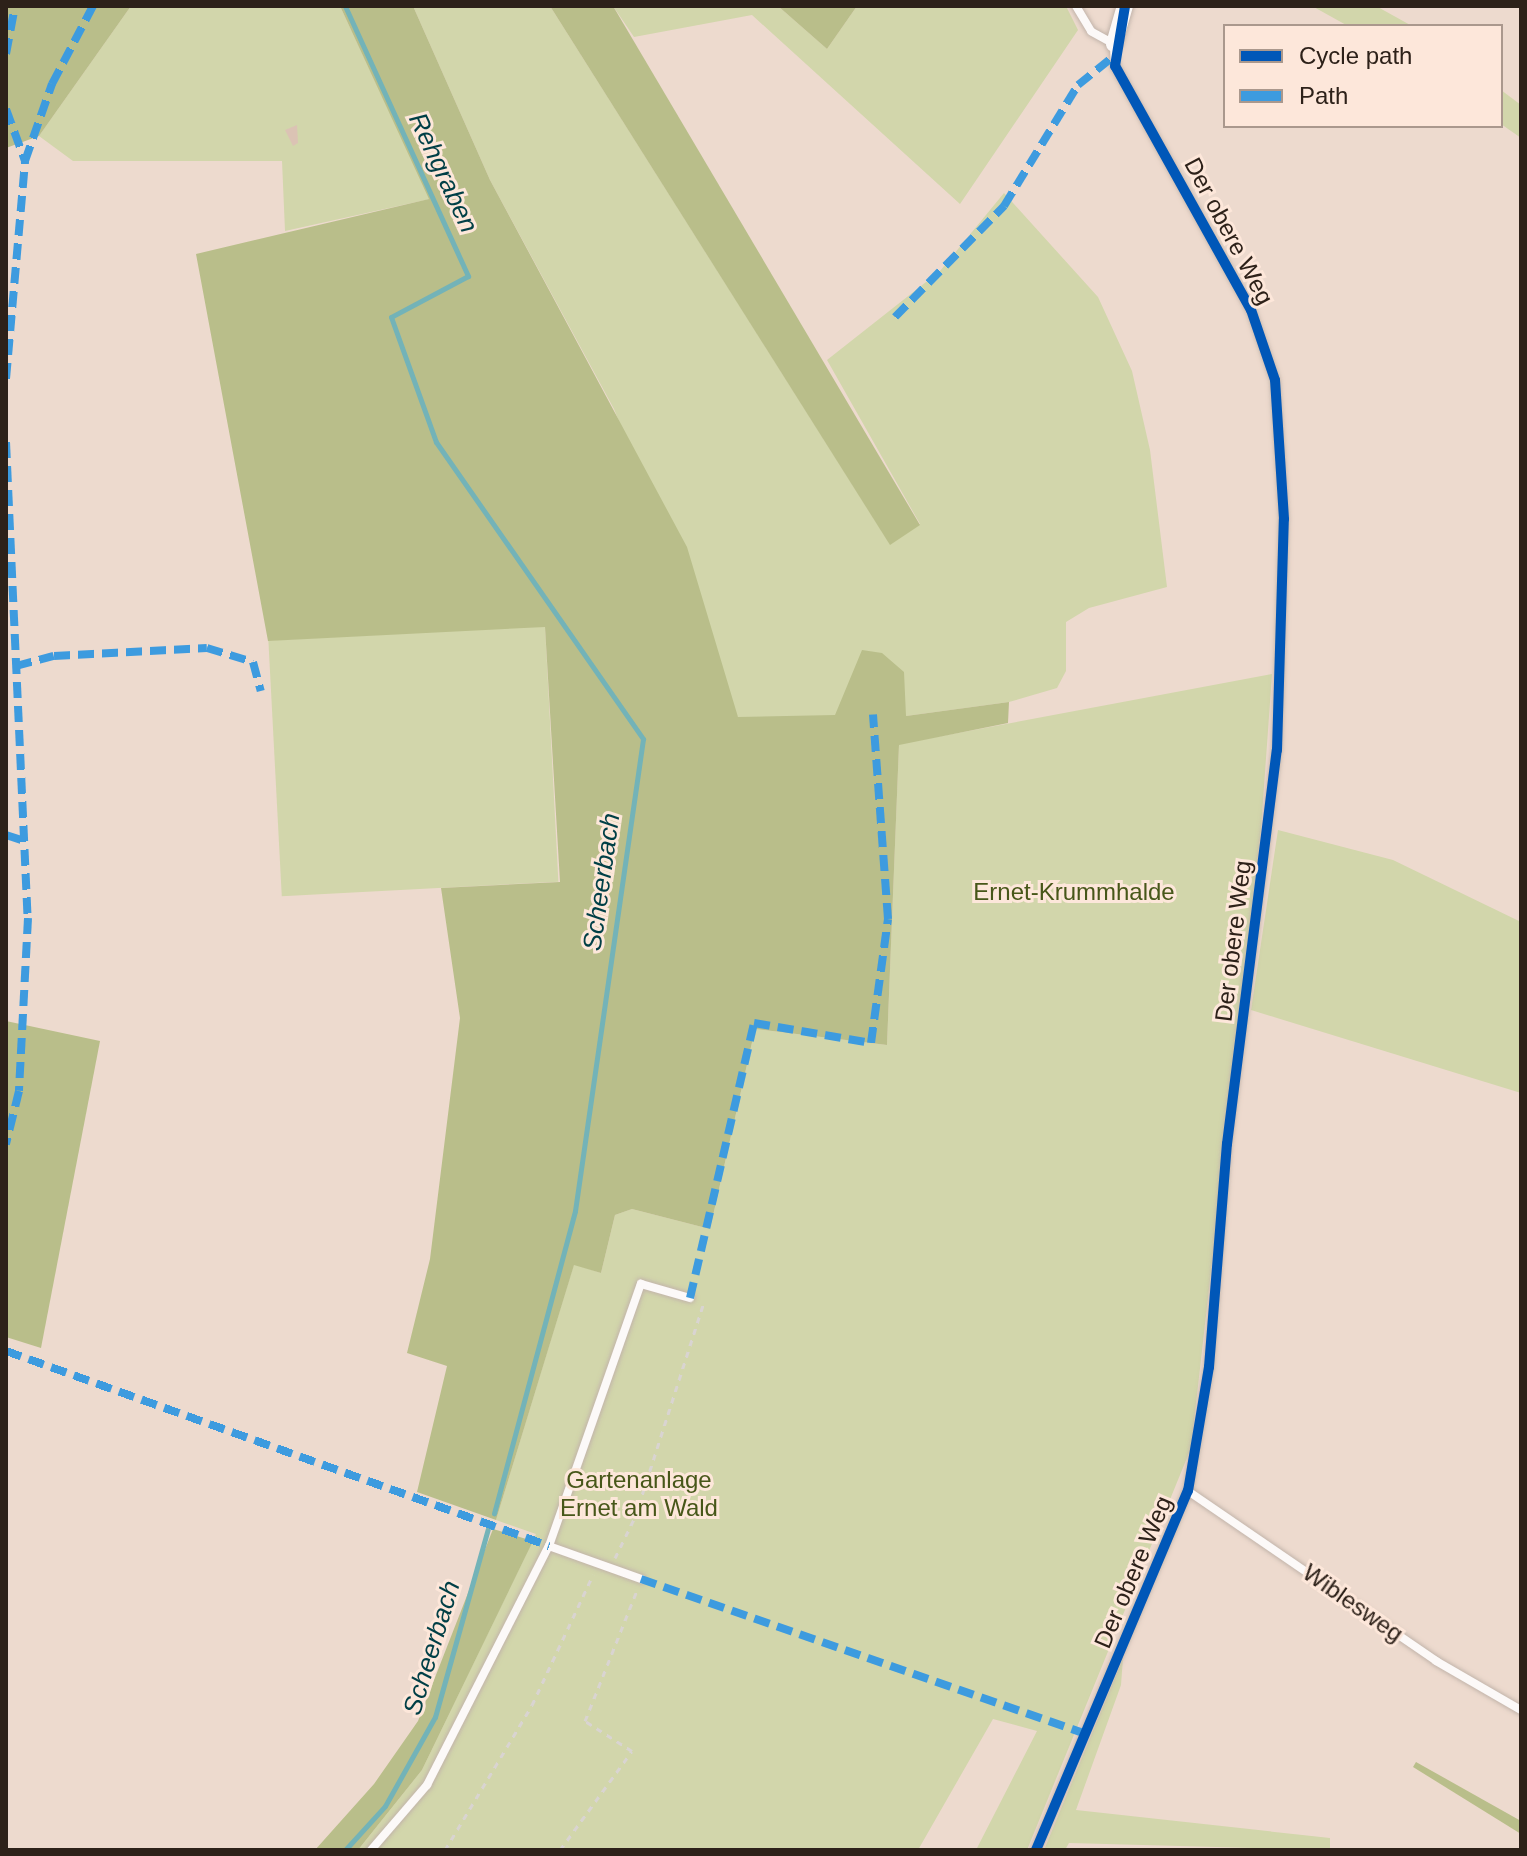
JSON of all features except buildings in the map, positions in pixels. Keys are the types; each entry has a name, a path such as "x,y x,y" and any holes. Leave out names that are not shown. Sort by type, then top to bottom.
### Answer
{"street":[{"path":"1114,44 1125,6"}],"lane":[{"path":"1076,6 1091,31 1114,44"},
{"name":"Der obere Weg","path":"1036,1850 1188,1491 1209,1367 1227,1144 1277,750 1283,434 1275,380 1251,310 1115,66 1114,44"},
{"path":"371,1850 427,1785 549,1546 641,1284 690,1298"},
{"name":"Wiblesweg","path":"1188,1491 1436,1661 1521,1710"},
{"path":"549,1546 641,1579"}],"path":[{"path":"609,1568 635,1517 698,1327 704,1302 690,1298"},
{"path":"445,1850 532,1705 597,1564"},
{"path":"560,1850 632,1751 585,1721 641,1579"}],"green space":[{"path":"6,6 131,6 39,136 6,148"},
{"path":"131,6 340,6 430,199 285,231 282,161 73,161 39,136"},
{"path":"340,6 413,6 490,180 687,547 738,717 835,715 862,650 882,653 904,672 906,716 1009,702 1008,723 899,745 887,1045 755,1029 710,1229 632,1209 615,1215 601,1273 574,1265 496,1520 417,1492 447,1366 407,1353 430,1259 460,1018 441,888 560,882 545,627 268,641 196,254 429,199"},
{"path":"413,6 550,6 890,544 920,524 827,360 940,271 1004,193 1098,297 1132,371 1150,450 1167,587 1089,608 1066,622 1066,671 1057,688 1009,702 906,716 738,718 614,409 490,180"},
{"path":"550,6 613,6 920,525 890,545"},
{"path":"613,6 778,6 827,49 857,6 1066,6 1078,30 960,204 752,15 634,37"},
{"path":"778,6 857,6 827,49"},
{"path":"1312,6 1376,6 1408,24 1344,24"},
{"path":"1503,92 1521,105 1521,138 1503,125"},
{"path":"545,626 558,882 282,896 268,640"},
{"name":"Ernet-Krummhalde","path":"1272,674 1261,829 1191,1448 1027,1850 976,1850 1037,1731 993,1719 918,1850 358,1850 422,1770 536,1534 496,1520 574,1264 601,1273 615,1215 632,1209 710,1229 755,1029 887,1045 899,744"},
{"path":"1278,830 1393,860 1521,922 1521,1093 1251,1010"},
{"path":"6,1021 100,1041 41,1348 6,1337"},
{"path":"493,1529 533,1541 422,1770 358,1850 315,1850 374,1784 418,1721"},
{"path":"1123,1658 1121,1685 1076,1810 1330,1838 1330,1850 1069,1843 1065,1850 1044,1850"},
{"path":"1416,1762 1521,1821 1521,1834 1413,1767"}],"waterway":[{"name":"Scheerbach","path":"345,6 468,276 391,317 436,442 643,739 575,1211 494,1513"},
{"name":"Scheerbach","path":"345,1850 385,1806 435,1717 488,1529"}],"marked path":[{"path":"6,54 15,6"},
{"path":"6,379 25,161 52,84 93,6"},
{"path":"895,317 1004,206 1078,85 1114,56"},
{"path":"6,109 25,161"},
{"path":"6,442 28,918 19,1091 6,1144"},
{"path":"16,666 54,656 207,648 253,662 261,691"},
{"path":"690,1298 754,1023 871,1043 888,919 873,715"},
{"path":"6,835 28,842"},
{"path":"6,1351 549,1546"},
{"path":"641,1579 1086,1734"}],"cycle path":[{"path":"1036,1850 1188,1491 1209,1367 1227,1144 1277,750 1284,519 1275,380 1251,310 1115,66 1125,6"}],"water label":[{"name":"Rehgraben","path":"443,173"}],"park label":[{"name":"Gartenanlage Ernet am Wald","path":"639,1494"}]}
